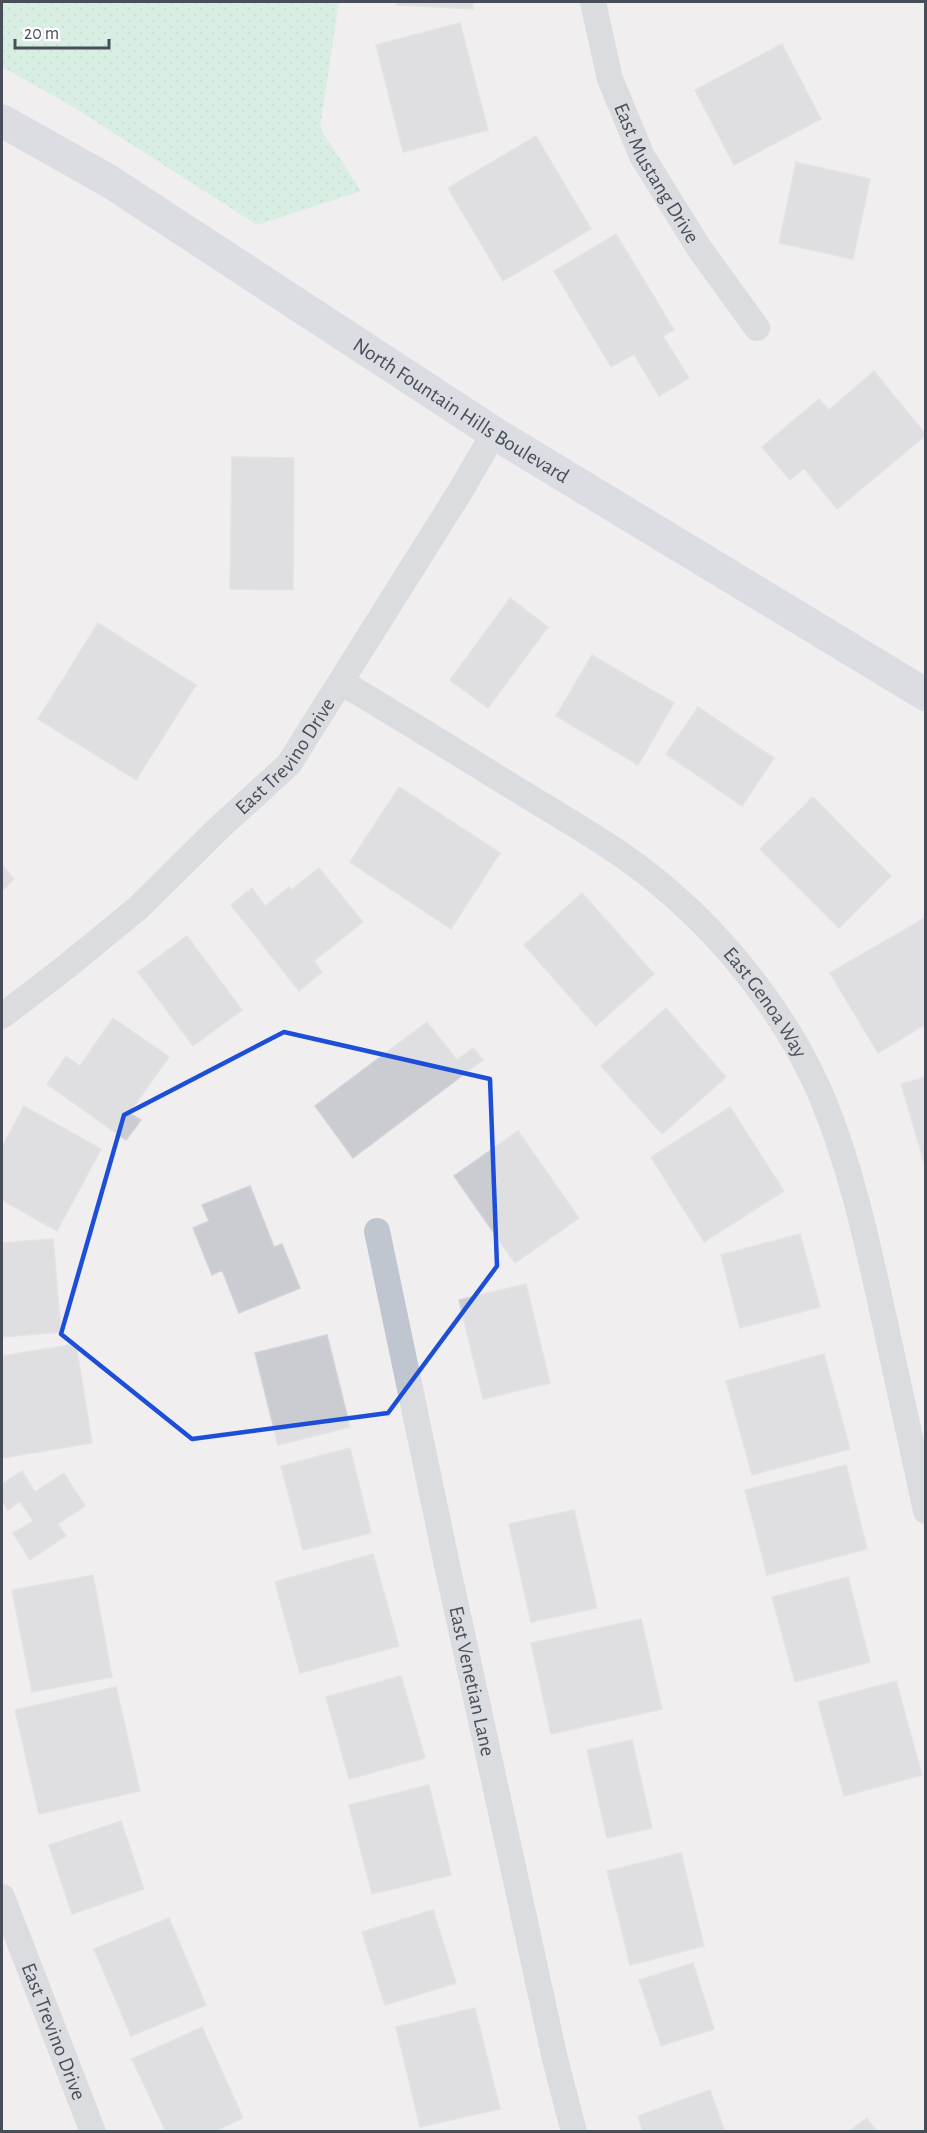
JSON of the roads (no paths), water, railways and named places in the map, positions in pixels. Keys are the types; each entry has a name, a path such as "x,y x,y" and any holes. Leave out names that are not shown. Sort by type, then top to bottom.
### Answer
{"main road":[{"name":"North Fountain Hills Boulevard","path":"2,121 109,182 494,433 926,695"}],"street":[{"name":"East Mustang Drive","path":"593,2 610,79 642,156 699,248 757,328"},
{"name":"East Trevino Drive","path":"2,1016 138,908 218,829 289,764 461,490 494,433"},
{"name":"East Genoa Way","path":"341,682 549,809 660,883 728,950 768,1001 798,1050 824,1101 848,1168 926,1511"},
{"name":"East Venetian Lane","path":"377,1231 452,1587 553,2047 574,2132"},
{"name":"East Trevino Drive","path":"2,1897 93,2132"}]}
